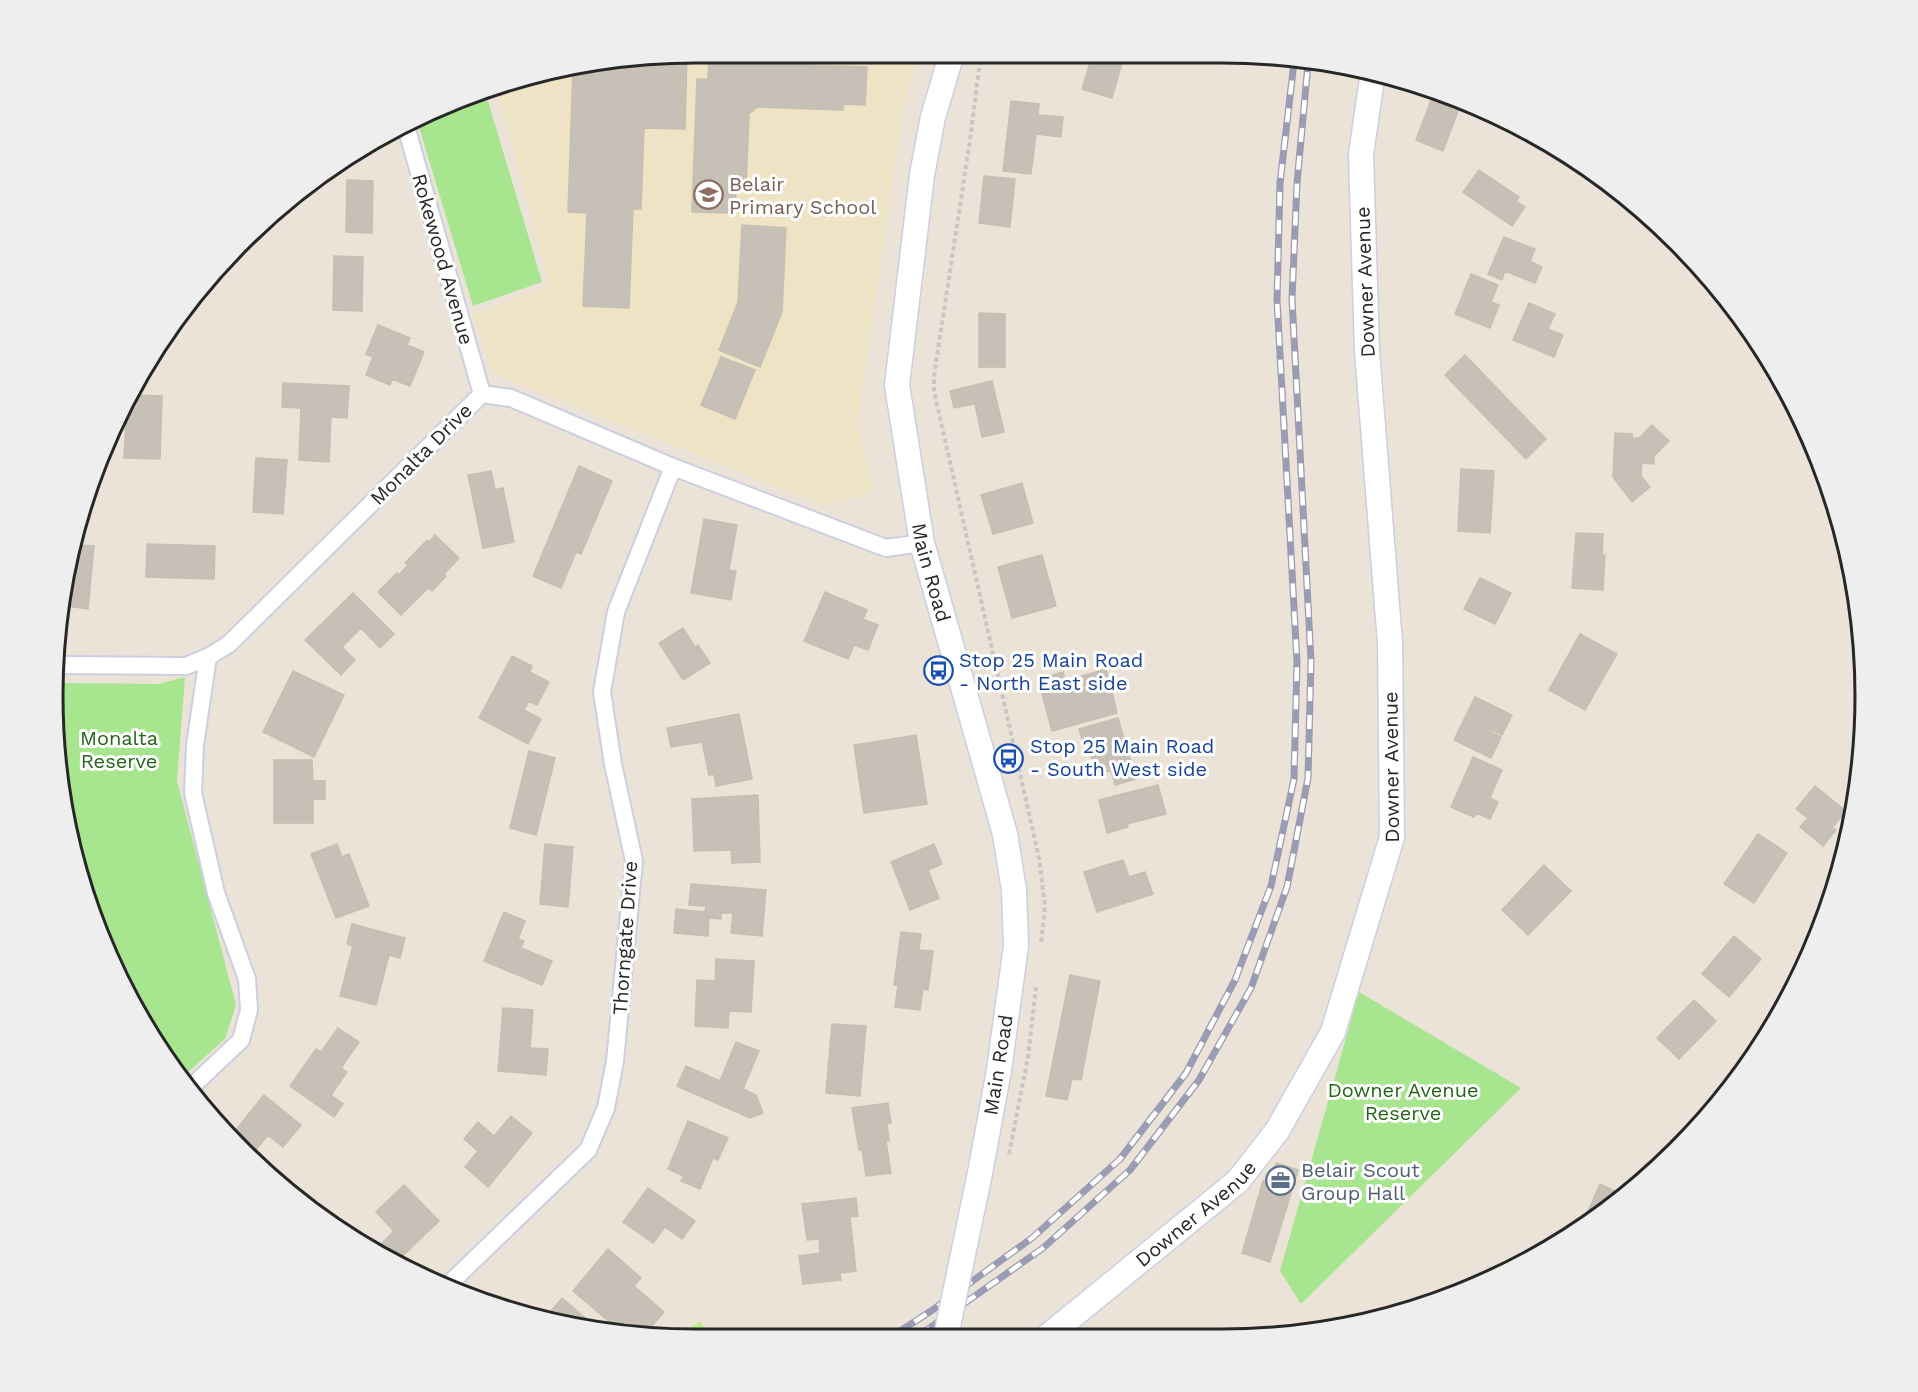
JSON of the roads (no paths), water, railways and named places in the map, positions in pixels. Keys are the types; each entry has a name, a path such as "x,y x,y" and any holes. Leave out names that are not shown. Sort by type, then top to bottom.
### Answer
{"street":[{"name":"Main Road","path":"947,1329 999,1070 1016,946 1014,890 1005,834 922,543 897,385 922,175 933,117 949,63"},
{"name":"Downer Avenue","path":"1057,1329 1238,1182 1277,1131 1333,1032 1392,837 1390,643 1367,351 1361,154 1372,82"},
{"name":"Rokewood Avenue","path":"408,132 482,394"},
{"name":"Monalta Drive","path":"64,665 186,666 208,657 229,644 482,394 511,398 673,467 886,548 922,543"},
{"name":"Thorngate Drive","path":"453,1280 588,1150 606,1108 615,1062 634,861 613,764 602,693 616,612 673,467"},
{"path":"196,1083 241,1040 249,1010 247,979 216,893 193,793 195,745 208,657"}],"railway":[{"path":"903,1329 1032,1238 1120,1159 1186,1073 1235,980 1271,886 1294,779 1297,662 1277,300 1280,183 1293,67"},
{"path":"928,1329 1043,1248 1130,1170 1199,1080 1251,988 1287,887 1308,778 1311,661 1292,299 1297,183 1308,68"}],"place":[{"name":"Belair Primary School","path":"708,195"},
{"name":"Stop 25 Main Road - North East side","path":"938,671"},
{"name":"Stop 25 Main Road - South West side","path":"1009,758"},
{"name":"Belair Scout Group Hall","path":"1280,1181"}],"park label":[{"name":"Monalta Reserve","path":"119,750"},
{"name":"Downer Avenue Reserve","path":"1403,1102"}]}
